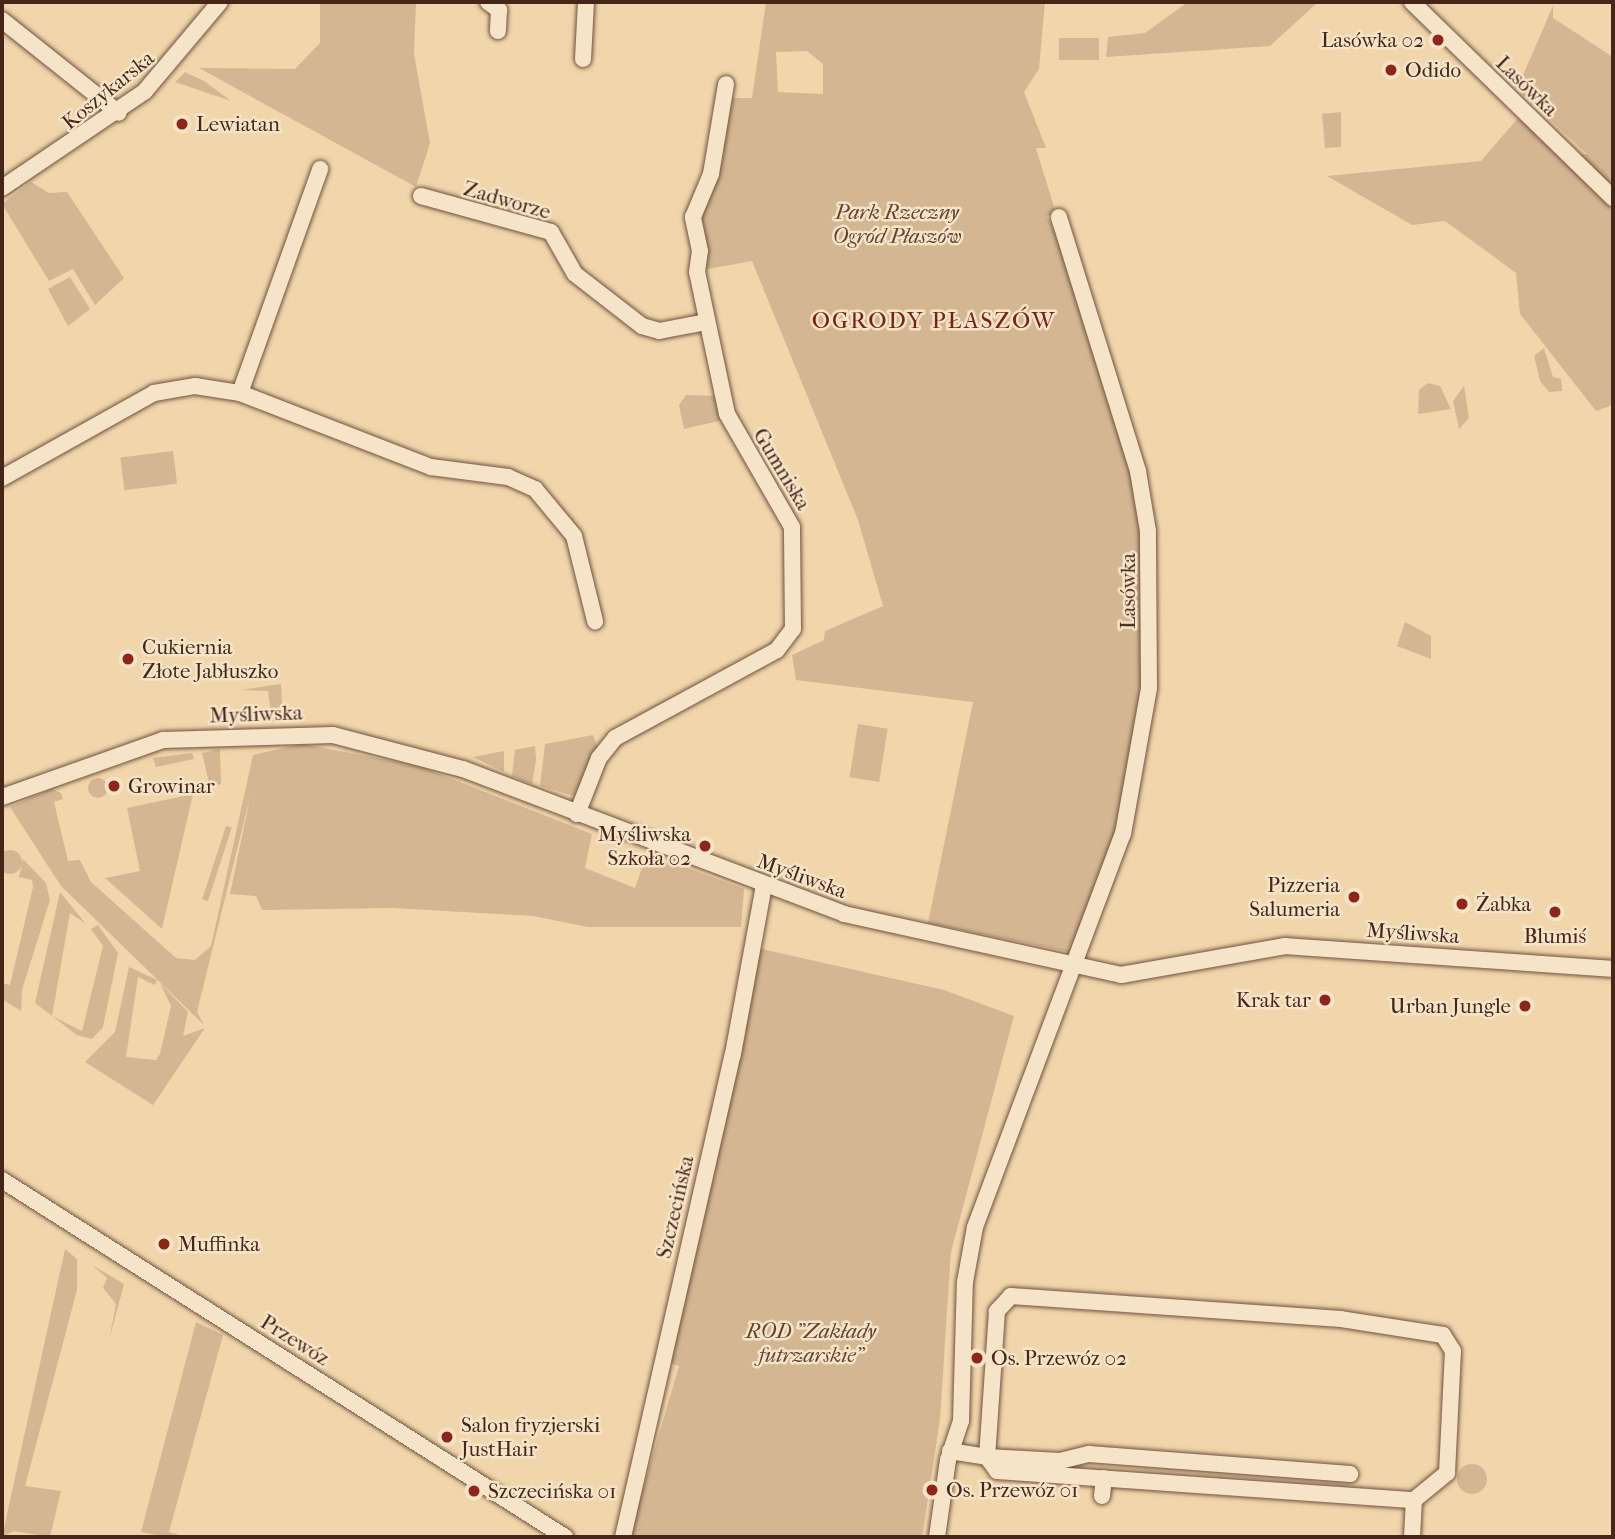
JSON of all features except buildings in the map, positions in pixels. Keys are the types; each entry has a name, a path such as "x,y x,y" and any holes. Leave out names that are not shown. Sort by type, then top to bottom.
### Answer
{"street":[{"name":"Koszykarska","path":"2,188 118,113 177,59 220,2"},
{"path":"498,31 493,6 514,2"},
{"path":"583,59 586,2"},
{"name":"Lasówka","path":"1412,2 1613,198"},
{"path":"2,20 118,113"},
{"name":"Gumniska","path":"577,814 598,758 615,738 777,650 793,629 792,527 732,425 707,322 693,217 711,174 726,84"},
{"path":"240,393 320,169"},
{"name":"Zadworze","path":"421,196 551,232 575,274 642,326 659,331 707,322"},
{"name":"Lasówka","path":"937,1537 950,1451 961,1421 965,1282 975,1227 1070,965 1123,834 1137,779 1149,688 1148,531 1127,423 1059,217"},
{"path":"2,478 154,393 195,386 240,393 431,467 508,477 535,489 574,536 595,621"},
{"name":"Myśliwska","path":"2,797 163,740 293,732 413,753 844,914 1070,965 1130,975 1285,946 1613,968"},
{"name":"Szczecińska","path":"623,1537 733,1054 751,937 764,885"},
{"name":"Przewóz","path":"2,1180 565,1537"},
{"path":"1011,1296 1341,1320 1450,1341 1447,1473 1414,1500 997,1471 987,1457 998,1311 1011,1296"},
{"path":"950,1451 987,1457 1060,1461 1089,1454 1350,1474"},
{"path":"1275,1491 1276,1468"},
{"path":"1102,1496 1104,1478"},
{"path":"1412,1537 1414,1500"}],"green space":[{"path":"320,2 416,2 414,54 430,143 416,187 199,68 295,69 320,43"},
{"name":"Park Rzeczny Ogród Płaszów","path":"766,2 1045,2 1039,69 1024,92 1046,148 1036,148 1056,213 1047,216 1071,268 1147,531 1148,688 1122,834 1074,953 928,923 973,702 796,680 792,655 824,640 825,631 883,606 858,520 752,261 702,270 701,223 732,98 752,98","holes":["807,51 823,64 823,94 778,92 776,52"]},
{"path":"1188,2 1318,2 1270,46 1106,57 1108,37 1145,33"},
{"path":"1553,6 1553,18 1613,57 1613,405 1596,411 1520,314 1516,273 1445,221 1412,225 1327,176 1481,161 1518,118 1562,156 1587,154 1517,89"},
{"path":"1059,38 1099,38 1099,60 1059,60"},
{"path":"185,72 204,81 231,101 175,82"},
{"path":"1341,112 1341,147 1325,148 1322,114"},
{"path":"31,182 49,193 67,192 124,278 95,305 73,269 49,281 2,204"},
{"path":"70,277 90,309 68,326 48,289"},
{"path":"1544,348 1553,377 1561,379 1562,391 1549,392 1540,381 1534,356"},
{"path":"1428,383 1440,386 1451,409 1418,414 1419,390"},
{"path":"1464,386 1469,418 1459,429 1453,401"},
{"path":"686,395 715,396 723,420 684,429 679,405"},
{"path":"173,451 177,484 124,490 120,457"},
{"path":"1405,622 1431,636 1431,659 1397,646"},
{"path":"281,684 283,722 272,721 268,691 240,690"},
{"path":"858,724 888,729 879,782 850,777"},
{"path":"593,735 597,746 574,796 540,786 545,744"},
{"path":"302,744 419,766 592,834 585,868 635,888 647,853 744,889 741,927 588,927 533,916 393,908 262,910 256,896 230,894 251,793 197,1012 204,1025 61,886 10,807 51,789 61,793 63,799 54,802 68,861 80,860 91,882 176,958 195,960 211,946 253,755"},
{"path":"535,746 532,784 512,776 515,750"},
{"path":"220,749 221,784 210,787 202,753"},
{"path":"504,751 504,772 473,757"},
{"path":"192,753 194,759 156,767 153,758"},
{"path":"98,778 105,781 108,788 105,795 98,798 91,795 88,788 91,781"},
{"path":"193,794 162,929 105,878 140,871 127,808"},
{"path":"226,826 232,828 208,901 202,899"},
{"path":"10,850 18,854 22,862 18,870 10,874 2,870 -2,862 2,854"},
{"path":"23,859 46,883 50,900 22,990 21,1011 2,999 2,983 10,985 33,887 32,880 19,877"},
{"path":"60,892 86,924 70,913 52,1016 35,1003"},
{"path":"98,925 118,953 103,1027 92,1039 77,1035 52,1016 82,1031 103,946 91,929"},
{"name":"ROD \"Zakłady futrzarskie\"","path":"758,948 944,990 1014,1016 951,1252 940,1419 922,1537 629,1537 679,1366 669,1363 734,1086"},
{"path":"129,967 157,980 155,985 138,977 126,1057 156,1060 160,1054 171,1006 160,983 188,1012 183,1036 205,1028 153,1105 85,1062 115,1032"},
{"path":"65,1249 77,1259 77,1290 25,1486 61,1491 50,1537 14,1531 2,1537"},
{"path":"92,1265 124,1284 109,1340 116,1304 103,1288 107,1278"},
{"path":"196,1322 223,1335 169,1532 186,1537 166,1537 141,1532"},
{"path":"1472,1464 1483,1468 1487,1479 1483,1490 1472,1494 1461,1490 1457,1479 1461,1468"}],"place":[{"name":"Lasówka 02","path":"1438,40"},
{"name":"Odido","path":"1391,70"},
{"name":"Lewiatan","path":"182,124"},
{"name":"Cukiernia Złote Jabłuszko","path":"128,659"},
{"name":"Growinar","path":"114,786"},
{"name":"Myśliwska Szkoła 02","path":"705,846"},
{"name":"Pizzeria Salumeria","path":"1354,897"},
{"name":"Żabka","path":"1462,904"},
{"name":"Blumiś","path":"1555,912"},
{"name":"Krak tar","path":"1325,1000"},
{"name":"Urban Jungle","path":"1525,1006"},
{"name":"Muffinka","path":"164,1244"},
{"name":"Os. Przewóz 02","path":"977,1358"},
{"name":"Salon fryzjerski JustHair","path":"447,1437"},
{"name":"Os. Przewóz 01","path":"932,1490"},
{"name":"Szczecińska 01","path":"474,1491"}],"district":[{"name":"OGRODY PŁASZÓW","path":"934,321"}]}
